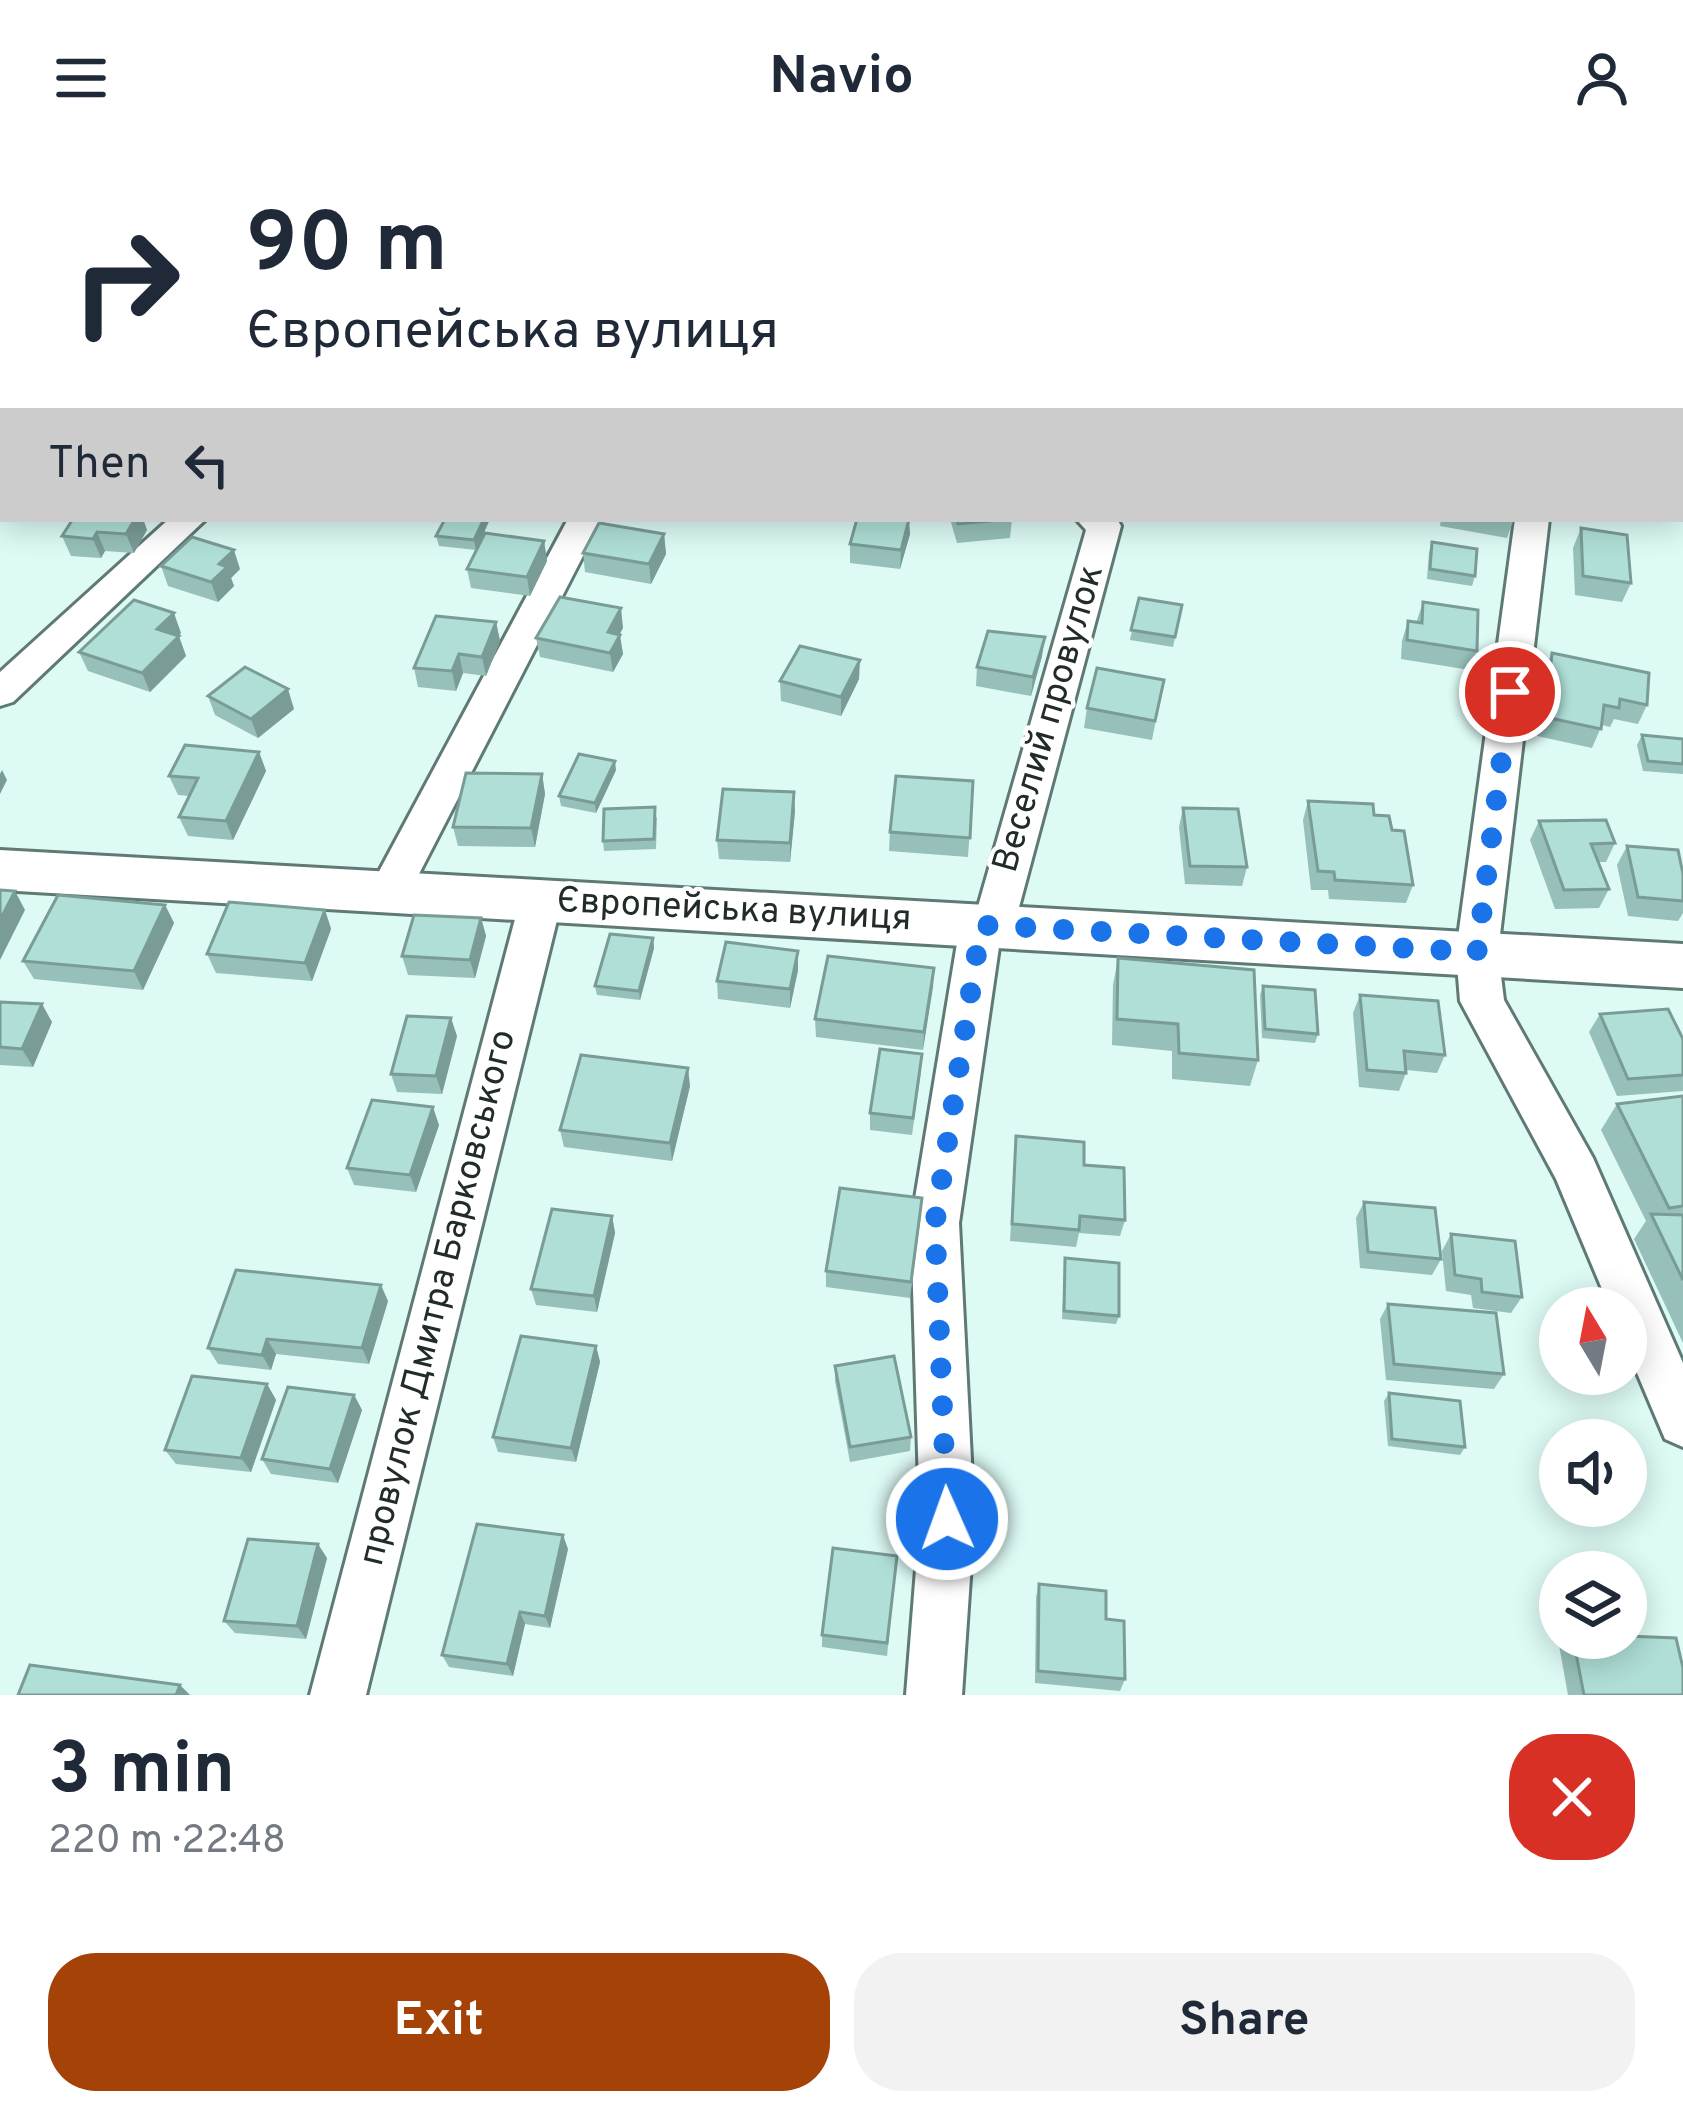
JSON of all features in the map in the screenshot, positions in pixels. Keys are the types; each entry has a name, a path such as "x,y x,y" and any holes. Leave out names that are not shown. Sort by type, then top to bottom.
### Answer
{"street":[{"path":"0,693 186,522"},
{"path":"389,892 583,522"},
{"name":"Веселий провулок","path":"934,1695 947,1519 935,1223 987,925 1101,522"},
{"path":"1532,522 1477,952 1481,1001 1576,1172 1683,1422"},
{"name":"Європейська вулиця","path":"0,871 1683,966"},
{"name":"провулок Дмитра Барковського","path":"338,1695 541,900"}],"building":[{"path":"71,522 133,522 126,534 97,532 93,539 62,536"},
{"path":"443,522 483,522 474,540 436,536"},
{"path":"856,522 908,522 901,550 850,544"},
{"path":"599,523 664,534 649,564 583,553"},
{"path":"1581,528 1627,535 1631,583 1583,576"},
{"path":"485,533 544,541 527,577 467,569"},
{"path":"192,537 234,550 219,564 227,567 211,582 161,566"},
{"path":"1432,542 1477,549 1475,576 1430,569"},
{"path":"560,597 621,608 608,632 620,635 610,653 536,638"},
{"path":"1139,598 1182,605 1175,637 1131,630"},
{"path":"134,600 174,613 157,629 179,636 142,673 79,652"},
{"path":"1423,602 1478,610 1477,651 1407,640 1408,621 1422,623"},
{"path":"436,616 496,622 482,657 459,654 452,671 414,668"},
{"path":"988,631 1045,637 1033,677 977,667"},
{"path":"800,646 860,660 841,697 780,681"},
{"path":"1552,653 1649,673 1647,705 1620,699 1619,708 1604,705 1601,729 1545,717"},
{"path":"245,667 288,689 251,719 208,696"},
{"path":"1097,668 1164,680 1155,721 1087,708"},
{"path":"1642,735 1683,739 1683,764 1648,761"},
{"path":"185,745 259,752 226,821 179,817 198,778 169,776"},
{"path":"579,754 615,761 595,803 559,796"},
{"path":"466,773 542,774 531,828 453,827"},
{"path":"896,776 973,781 970,838 890,832"},
{"path":"723,789 794,792 790,843 717,840"},
{"path":"1308,801 1373,804 1374,815 1389,816 1392,830 1404,831 1413,885 1335,880 1334,872 1318,871"},
{"path":"655,807 654,839 603,841 604,809"},
{"path":"1183,808 1238,809 1247,867 1190,866"},
{"path":"1606,820 1615,843 1591,844 1609,889 1564,890 1539,821"},
{"path":"1627,846 1678,850 1683,901 1638,897"},
{"path":"0,890 15,891 0,920"},
{"path":"58,895 165,905 134,971 23,961"},
{"path":"229,902 325,910 305,963 207,954"},
{"path":"414,915 481,918 470,960 402,956"},
{"path":"610,934 653,938 639,991 595,986"},
{"path":"726,942 798,951 790,989 717,981"},
{"path":"828,956 934,968 924,1032 815,1019"},
{"path":"1118,958 1254,970 1258,1060 1179,1053 1178,1024 1117,1019"},
{"path":"1263,986 1315,990 1318,1034 1265,1029"},
{"path":"1360,995 1438,1001 1445,1055 1404,1051 1406,1073 1367,1070"},
{"path":"0,1002 42,1004 22,1049 0,1047"},
{"path":"1668,1009 1683,1039 1683,1075 1628,1079 1600,1014"},
{"path":"407,1016 451,1018 436,1076 391,1074"},
{"path":"880,1049 922,1054 913,1118 870,1113"},
{"path":"581,1055 688,1068 670,1143 560,1130"},
{"path":"1683,1096 1683,1206 1669,1208 1617,1104"},
{"path":"372,1100 433,1107 410,1175 347,1168"},
{"path":"1016,1136 1084,1142 1084,1165 1124,1168 1125,1220 1080,1216 1079,1230 1012,1224"},
{"path":"840,1188 922,1198 911,1282 826,1271"},
{"path":"1364,1202 1435,1208 1441,1259 1368,1252"},
{"path":"552,1209 612,1216 594,1296 531,1289"},
{"path":"1651,1214 1683,1215 1683,1280"},
{"path":"1451,1234 1515,1241 1522,1297 1482,1292 1481,1279 1455,1275"},
{"path":"1065,1258 1119,1263 1119,1316 1064,1311"},
{"path":"236,1270 381,1285 362,1348 267,1339 262,1355 208,1348"},
{"path":"1388,1304 1496,1313 1504,1374 1394,1364"},
{"path":"521,1336 596,1346 571,1448 493,1437"},
{"path":"894,1356 911,1437 850,1447 835,1366"},
{"path":"192,1376 267,1384 241,1458 165,1450"},
{"path":"288,1387 354,1395 330,1469 262,1459"},
{"path":"1389,1393 1460,1401 1465,1447 1392,1439"},
{"path":"477,1524 563,1535 545,1616 520,1612 507,1664 442,1655"},
{"path":"248,1539 318,1544 297,1626 224,1621"},
{"path":"833,1548 897,1556 887,1643 822,1635"},
{"path":"1039,1584 1106,1591 1106,1619 1124,1621 1125,1679 1038,1671"},
{"path":"1647,1637 1676,1638 1683,1695 1584,1695 1577,1659 1647,1659"},
{"path":"30,1665 180,1685 176,1695 18,1695"}],"route":[{"path":"947,1519 935,1223 981,925 1477,952 1510,692"}]}
